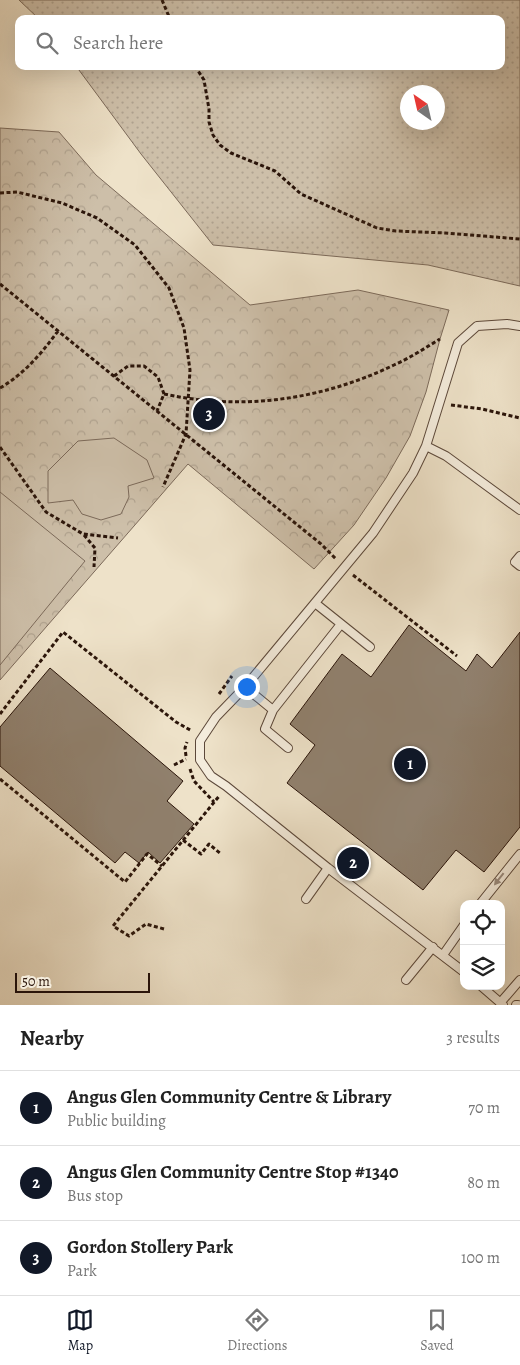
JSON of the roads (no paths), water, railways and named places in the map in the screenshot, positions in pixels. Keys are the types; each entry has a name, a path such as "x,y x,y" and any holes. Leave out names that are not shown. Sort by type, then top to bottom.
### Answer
{"lane":[{"path":"460,969 211,776 200,760 200,741 216,717 245,687 373,533 413,473 426,446 441,403 458,343 477,326 507,324 520,326"},
{"path":"426,446 446,456 520,510"},
{"path":"520,556 515,562 520,566"},
{"path":"315,603 370,646"},
{"path":"288,748 265,729 274,710 341,624"},
{"path":"245,687 274,710"},
{"path":"483,900 520,854"},
{"path":"306,899 328,868"},
{"path":"443,955 460,931"},
{"path":"406,980 433,947"},
{"path":"485,990 501,1004 520,980"}],"place":[{"name":"Gordon Stollery Park","path":"209,414"},
{"name":"Angus Glen Community Centre & Library","path":"410,764"},
{"name":"Angus Glen Community Centre Stop #1340","path":"353,863"}]}
